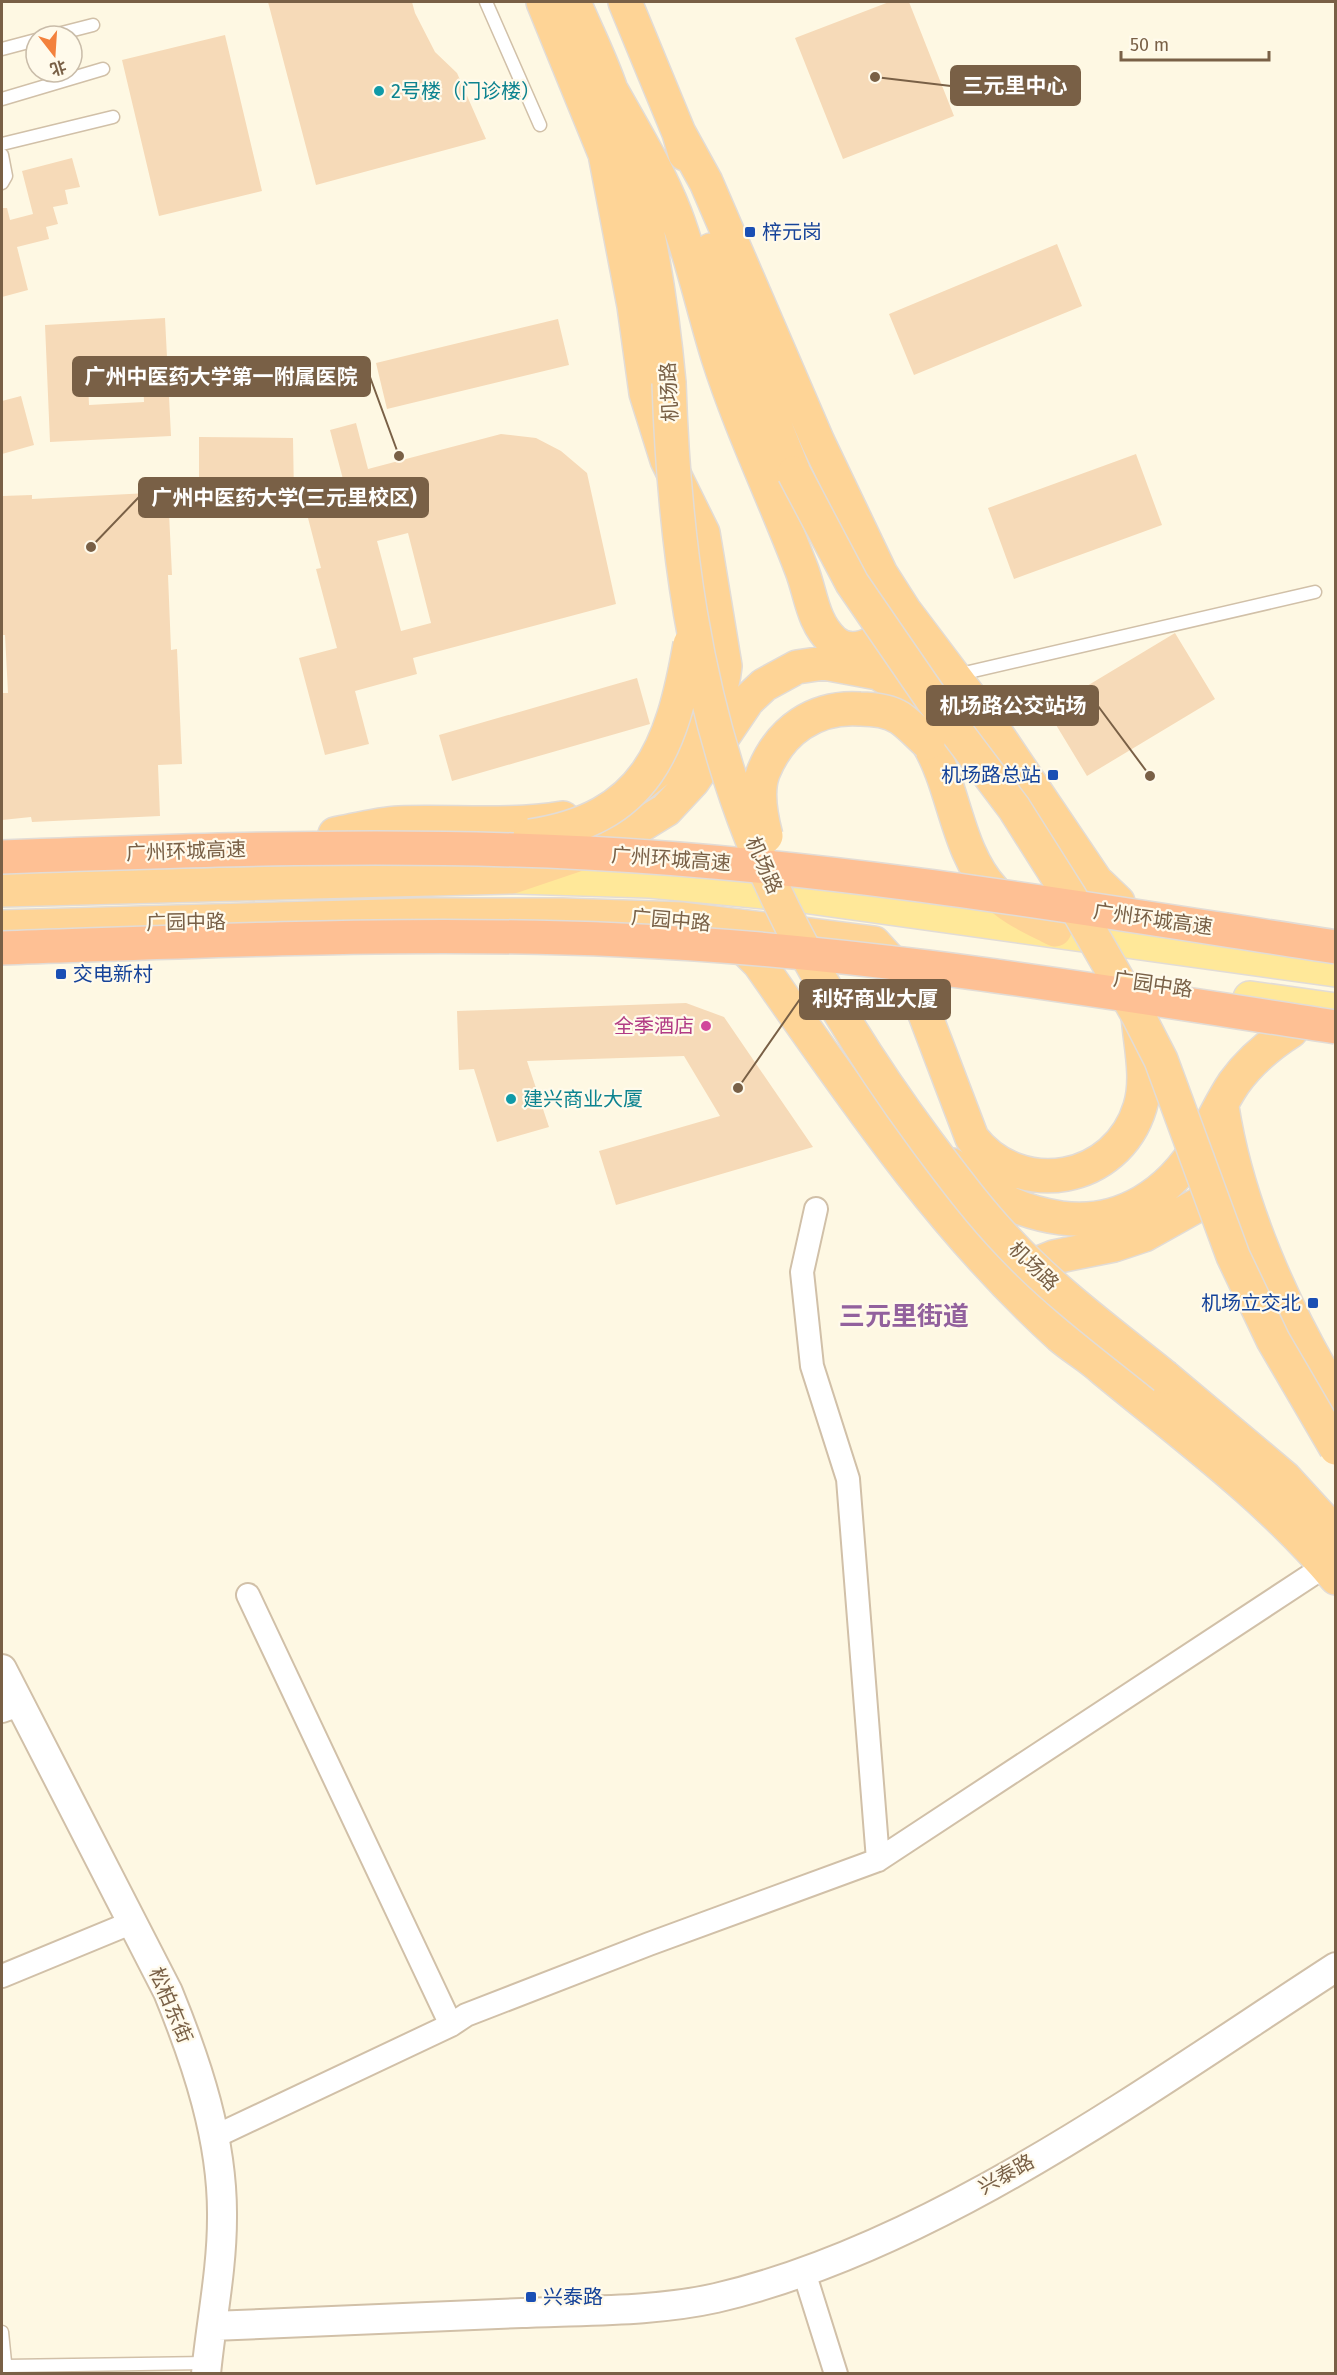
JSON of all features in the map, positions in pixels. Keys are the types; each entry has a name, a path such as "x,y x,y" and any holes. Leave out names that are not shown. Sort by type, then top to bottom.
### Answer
{"highway":[{"path":"335,834 397,823 531,823 564,818 604,804 639,786 683,751 709,715 724,681 725,666 703,533 667,460 646,393 634,306 605,154 543,2"},
{"name":"机场路","path":"574,2 610,88 648,239 665,337 678,541 708,699 741,807 784,910 860,1047 957,1183 1012,1247 1061,1293 1285,1478 1335,1534"},
{"path":"625,2 679,134 710,192 858,532 904,610 990,724 1096,881 1118,902"},
{"path":"610,88 651,161 675,213 733,399 801,568 820,627 835,643 856,648 881,639 897,625 904,610"},
{"path":"679,134 710,247 738,333 794,473 852,583 931,698 989,773 1043,853 1138,1015 1161,1060 1233,1256 1278,1349 1335,1448"},
{"path":"335,834 530,836 580,826 629,794 648,772 674,723 693,628"},
{"path":"512,877 598,848 622,837 666,810 693,782 734,717 764,685 783,673 810,664 851,666 878,673 891,680 930,709 989,773"},
{"path":"784,910 763,825 760,785 763,773 789,734 808,718 838,708 874,710 899,717 928,743 939,762 968,847 987,883 1013,907 1055,930"},
{"name":"广州环城高速","path":"2,857 284,848 412,848 590,853 800,870 1335,946"},
{"name":"广园中路","path":"2,890 512,877"},
{"name":"广园中路","path":"2,927 420,915 562,915 683,919 874,943"},
{"path":"683,919 732,940 759,963 904,1165 1011,1287 1062,1337 1278,1516 1330,1572"},
{"path":"2,948 322,938 623,940 867,960 1166,1000 1335,1027"},
{"path":"874,943 915,988 972,1138 985,1155 999,1164 1035,1176 1074,1173 1102,1160 1121,1143 1140,1108 1144,1090 1138,1015"},
{"path":"1166,1000 1335,1046"},
{"path":"927,1142 986,1193 1022,1209 1081,1220 1116,1214 1139,1206 1171,1182 1187,1163 1234,1084 1270,1044 1291,1031"},
{"path":"1222,1107 1238,1182 1280,1287 1335,1396"},
{"path":"1011,1287 1037,1264 1054,1257 1114,1245 1144,1235 1238,1182"}],"main road":[{"path":"2,842 335,834"},
{"path":"245,835 294,881"},
{"path":"52,888 111,839"},
{"name":"广园中路","path":"512,877 650,881 721,887 897,907 1335,970"},
{"path":"1118,902 1335,938"},
{"path":"1118,902 1220,952 1286,929 1335,956"},
{"path":"366,951 420,915"},
{"path":"170,956 252,920"},
{"path":"2,954 32,938 79,924"},
{"name":"广园中路","path":"874,943 1335,1010"},
{"path":"2,962 366,951 556,951 759,963"},
{"path":"1291,1031 1335,1022"},
{"path":"1291,1031 1335,1039"}],"street":[{"path":"816,1209 802,1272 812,1366 848,1479 878,1860"},
{"path":"214,2137 450,2025 466,2015 649,1944 878,1860 1330,1572"},
{"path":"248,1595 450,2025"},
{"name":"松柏东街","path":"2,1669 12,1707 134,1922 187,2038 214,2137 222,2217 207,2368"},
{"path":"2,1976 134,1922"},
{"name":"兴泰路","path":"212,2326 620,2309 713,2298 804,2272 876,2242 1047,2151 1335,1967"},
{"path":"804,2272 836,2373"}],"lane":[{"path":"486,2 540,125"},
{"path":"84,27 93,25"},
{"path":"2,49 24,43"},
{"path":"2,99 103,69"},
{"path":"2,144 113,117"},
{"path":"2,155 6,176 2,183"},
{"path":"954,676 1315,592"},
{"path":"2,2332 6,2370 207,2368"}],"building":[{"name":"2号楼（门诊楼）","path":"268,2 412,2 415,13 435,52 457,73 486,139 316,185"},
{"path":"889,2 909,2 954,116 843,159 795,38"},
{"path":"225,35 262,191 159,216 122,60"},
{"path":"72,158 80,187 65,190 68,204 53,207 58,224 46,227 49,239 17,247 28,290 2,297 2,208 7,208 10,220 33,214 22,171"},
{"path":"1057,244 1082,306 914,375 889,314"},
{"path":"165,318 171,436 50,442 45,325","holes":["142,356 144,402 89,405 87,359"]},
{"path":"558,319 569,365 387,409 376,363"},
{"path":"21,396 34,445 2,454 2,401"},
{"path":"356,423 368,469 501,434 536,438 561,451 587,473 616,604 413,658 417,674 355,691 369,744 325,755 299,658 337,648 316,569 321,568 308,518 199,517 199,437 293,438 294,496 344,483 330,430","holes":["408,533 431,623 401,631 377,541"]},
{"path":"1136,454 1162,525 1014,579 988,508"},
{"path":"168,492 172,575 168,575 171,650 177,649 182,764 158,765 160,816 32,822 31,817 2,820 2,693 8,693 5,635 2,635 2,496 32,495 32,499"},
{"path":"1175,633 1215,699 1087,776 1047,710"},
{"path":"637,678 650,724 452,781 439,735"},
{"path":"686,1003 724,1017 813,1147 616,1205 599,1151 720,1116 684,1056 527,1061 549,1127 497,1142 474,1069 459,1070 457,1011"}],"place":[{"name":"三元里中心","path":"875,77"},
{"name":"2号楼（门诊楼）","path":"379,91"},
{"name":"梓元岗","path":"750,232"},
{"name":"广州中医药大学第一附属医院","path":"399,456"},
{"name":"广州中医药大学(三元里校区)","path":"91,547"},
{"name":"机场路总站","path":"1053,775"},
{"name":"机场路公交站场","path":"1150,776"},
{"name":"交电新村","path":"61,974"},
{"name":"全季酒店","path":"706,1026"},
{"name":"利好商业大厦","path":"738,1088"},
{"name":"建兴商业大厦","path":"511,1099"},
{"name":"机场立交北","path":"1313,1303"},
{"name":"兴泰路","path":"531,2297"}],"district":[{"name":"三元里街道","path":"904,1316"}]}
